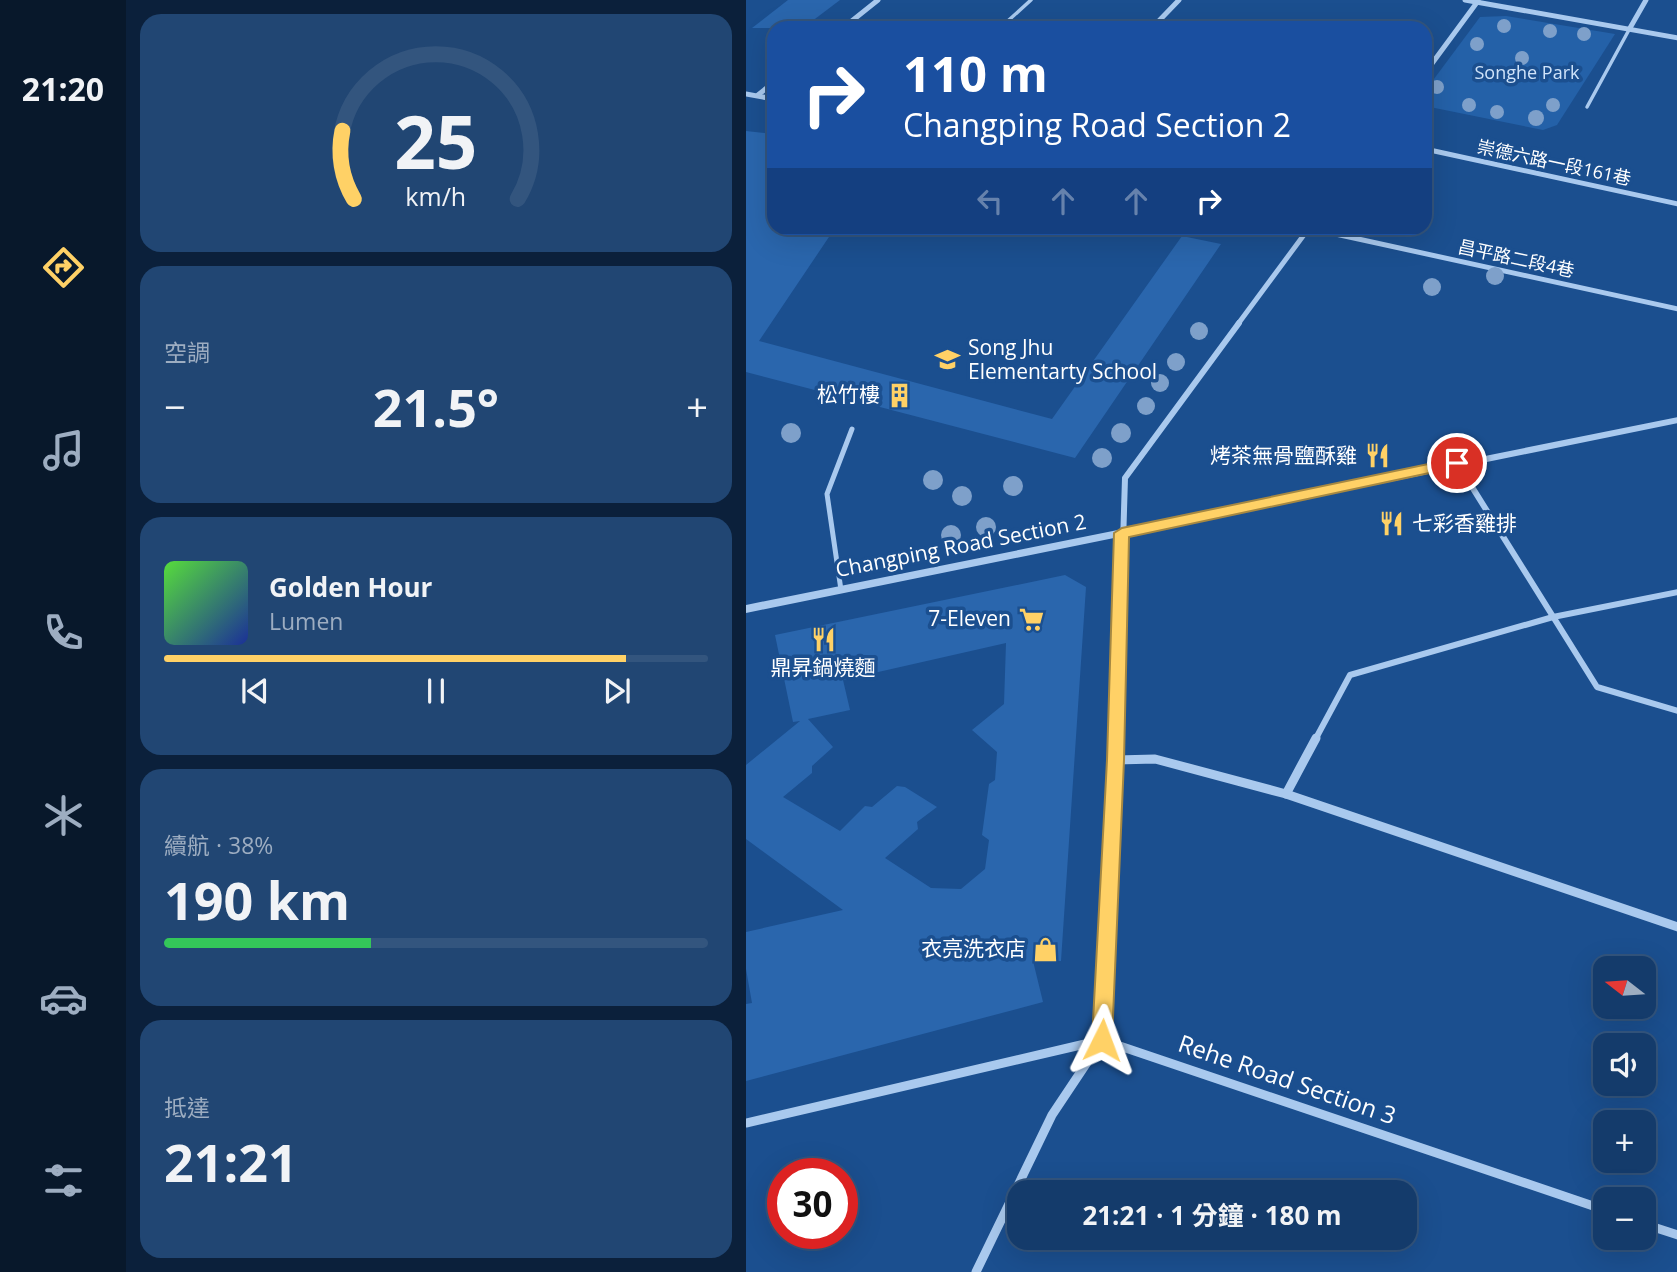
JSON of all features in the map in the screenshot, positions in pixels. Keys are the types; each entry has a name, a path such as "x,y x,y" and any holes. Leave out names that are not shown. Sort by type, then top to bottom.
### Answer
{"street":[{"path":"852,21 878,0"},
{"path":"1159,21 1179,0"},
{"path":"1465,0 1678,38"},
{"path":"1630,28 1646,0"},
{"path":"1432,63 1478,1"},
{"path":"758,95 767,88"},
{"path":"746,94 767,97"},
{"name":"崇德六路一段161巷","path":"1432,151 1678,204"},
{"path":"976,1272 1052,1115 1102,1040 1116,760 1125,478 1304,235"},
{"name":"昌平路二段4巷","path":"1341,235 1678,309"},
{"name":"Changping Road Section 2","path":"746,609 1678,420"},
{"path":"1457,463 1597,687 1678,711"},
{"path":"1286,794 1350,675 1553,617 1678,592"},
{"path":"1116,760 1155,759 1286,794 1678,927"},
{"path":"746,1123 1102,1040"},
{"name":"Rehe Road Section 3","path":"1102,1040 1593,1206"},
{"path":"1656,1228 1678,1235"}],"lane":[{"path":"1008,21 1031,0"},
{"path":"1587,107 1630,28"},
{"path":"841,590 828,494 852,429"}],"green space":[{"name":"Songhe Park","path":"1506,16 1615,34 1557,125 1543,130 1432,107 1432,82 1480,17"}],"building":[{"path":"788,0 840,0 812,21 767,21 767,28 752,28"},
{"path":"746,131 767,133 767,235 830,235 759,341 1052,419 1182,236 1221,244 1075,458 746,372"},
{"path":"1065,575 1086,587 1061,961 1033,961 1043,1002 746,1081 746,1004 752,1003 746,969 746,932 843,910 746,839 746,765 800,721 793,722 775,635","holes":["1006,643 1004,704 972,730 997,752 995,780 989,784 982,835 989,840 985,869 961,889 931,888 885,858 918,829 917,822 937,807 905,787 897,786 872,807 865,806 840,831 783,797 812,773 812,766 833,747 808,719 850,710 843,680"]}],"place":[{"name":"Song Jhu Elementarty School","path":"948,360"},
{"name":"松竹樓","path":"900,395"},
{"name":"烤茶無骨鹽酥雞","path":"1377,456"},
{"name":"七彩香雞排","path":"1392,524"},
{"name":"7-Eleven","path":"1031,619"},
{"name":"鼎昇鍋燒麵","path":"823,639"},
{"name":"衣亮洗衣店","path":"1046,949"}],"route":[{"path":"1102,1040 1116,760 1122,533 1457,463"}]}
